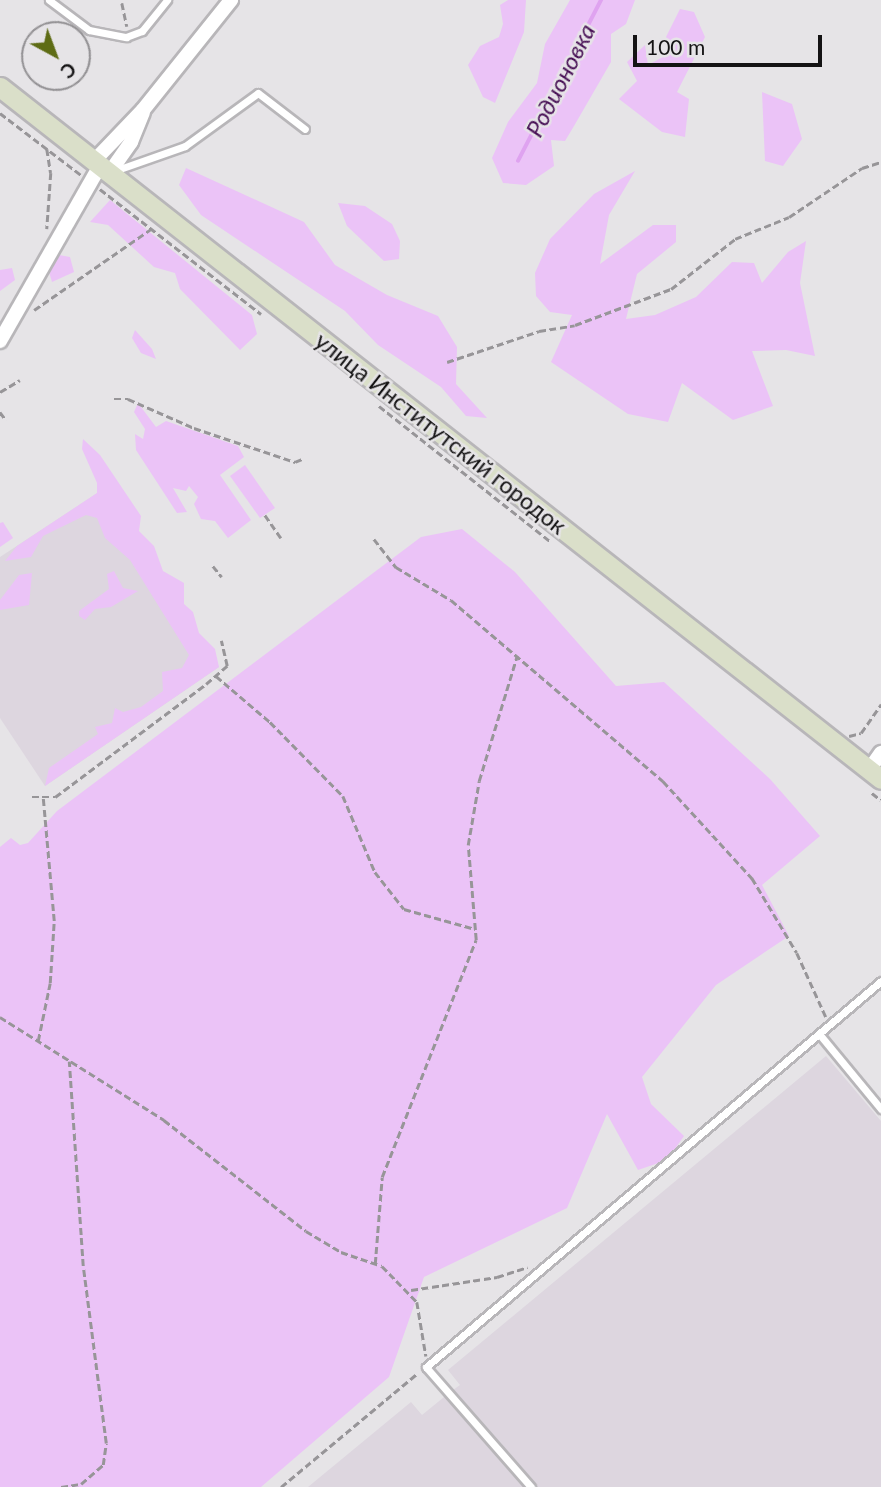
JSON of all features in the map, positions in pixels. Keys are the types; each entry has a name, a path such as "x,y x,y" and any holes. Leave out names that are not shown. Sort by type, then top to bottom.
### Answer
{"street":[{"path":"0,341 89,181 102,165 131,142 143,110 231,0"},
{"name":"улица Институтский городок","path":"0,87 842,748 871,779"},
{"path":"871,779 881,753"}],"lane":[{"path":"49,0 89,30 129,36 142,31 167,0"},
{"path":"102,165 185,146 258,93 305,129"},
{"path":"531,1487 426,1367 881,981"},
{"path":"820,1035 881,1109"}],"path":[{"path":"122,2 129,36"},
{"path":"0,113 269,320"},
{"path":"45,257 51,173 47,149"},
{"path":"447,362 539,331 575,325 671,289 735,239 789,217 862,168 881,162"},
{"path":"32,312 151,229"},
{"path":"0,392 20,380"},
{"path":"114,399 128,399 194,428 295,462 302,459"},
{"path":"374,403 557,547"},
{"path":"0,412 6,420"},
{"path":"265,515 281,538"},
{"path":"374,539 396,567 451,600 663,780 752,878 797,953 831,1026"},
{"path":"213,566 222,577"},
{"path":"32,797 55,797 103,764 216,676 227,666 221,640"},
{"path":"375,1264 382,1177 476,940 468,845 479,781 517,656"},
{"path":"216,676 270,722 343,796 374,872 404,909 475,929"},
{"path":"842,748 851,733 861,733 881,704"},
{"path":"871,779 881,800"},
{"path":"38,1041 50,983 54,921 43,797"},
{"path":"0,1017 164,1120 306,1231 341,1252 375,1264 409,1290 425,1338 426,1367 281,1487"},
{"path":"61,1487 80,1484 103,1465 106,1443 83,1266 69,1061"},
{"path":"409,1290 497,1277 533,1265"}],"shaded area":[{"path":"508,0 526,0 524,32 495,103 483,97 468,65 480,46 499,37 503,24 500,5"},
{"path":"570,0 635,0 626,24 611,34 611,62 565,141 551,140 554,166 526,185 503,183 492,158 508,122 537,83 545,44"},
{"path":"680,9 694,12 705,37 677,92 689,99 685,137 662,132 619,99 637,81 627,62 645,45 648,65 676,50 666,37"},
{"path":"762,92 792,104 802,139 783,166 765,161"},
{"path":"186,168 304,222 335,265 387,295 438,316 457,347 456,384 487,418 466,416 441,387 378,345 345,311 201,215 179,185"},
{"path":"635,171 609,215 600,264 653,225 676,225 676,242 637,274 626,319 655,315 696,297 732,262 754,263 762,283 788,252 806,241 800,283 815,356 786,350 752,351 773,406 733,420 682,383 668,422 628,414 551,362 572,315 550,312 536,296 535,273 550,239 594,194"},
{"path":"110,200 252,315 257,334 240,350 180,289 175,273 154,267 108,225 90,222"},
{"path":"338,203 365,206 392,224 400,241 399,259 384,261 347,226"},
{"path":"59,255 70,257 74,272 52,282 49,272"},
{"path":"12,268 15,280 0,291 0,270"},
{"path":"135,330 152,349 156,359 141,353 132,338"},
{"path":"138,403 156,427 166,421 238,446 244,457 220,475 251,520 228,538 215,521 201,519 194,504 198,497 189,486 186,491 173,488 187,512 177,513 136,450 135,434 143,439 145,429 134,412"},
{"path":"83,439 100,455 141,516 139,531 154,546 163,571 184,583 184,604 193,612 199,633 215,649 219,667 45,786 49,768 98,734 95,727 112,723 115,708 123,712 141,707 163,691 162,672 182,668 189,655 130,560 105,538 97,518 86,515 43,536 31,557 5,561 17,546 97,493 97,483 82,449"},
{"path":"245,465 275,508 260,518 230,476"},
{"path":"102,490 219,667 45,786 0,718 0,557"},
{"path":"3,522 13,538 0,547 0,523"},
{"path":"462,529 515,572 616,686 664,682 770,779 820,836 762,885 789,936 716,985 642,1077 651,1104 684,1136 667,1160 638,1170 607,1114 567,1208 424,1277 389,1377 261,1487 0,1487 0,847 11,838 20,845 28,843 57,811 421,537"},
{"path":"114,571 123,588 138,591 111,607 95,609 85,620 79,616 79,611 109,589 107,574"},
{"path":"32,573 29,605 0,610 0,600 19,575"},
{"path":"826,1056 881,1121 881,1487 308,1487 411,1402 422,1415 460,1385 448,1370"}],"waterway":[{"name":"Родионовка","path":"518,161 601,0"}]}
